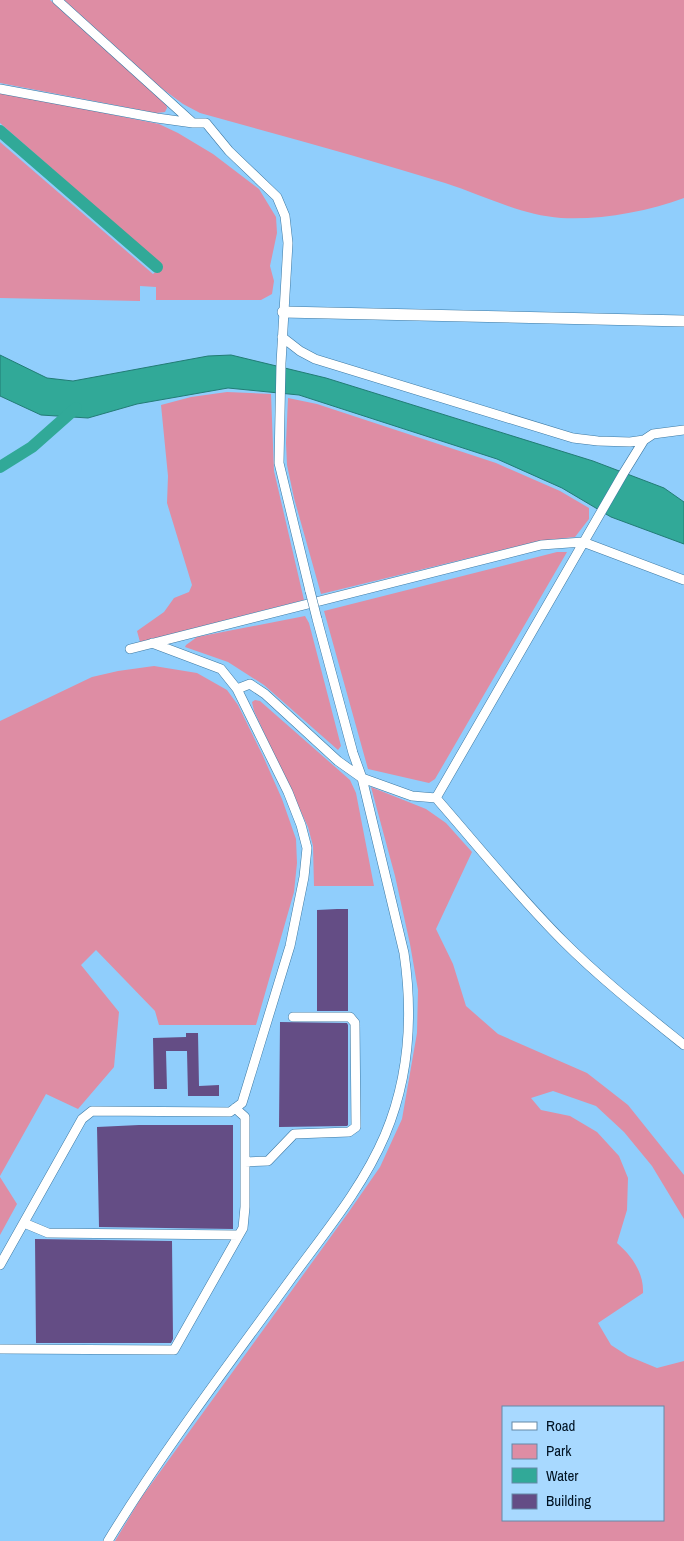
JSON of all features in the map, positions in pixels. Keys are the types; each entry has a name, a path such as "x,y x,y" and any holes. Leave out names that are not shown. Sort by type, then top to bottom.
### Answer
{"street":[{"path":"57,0 193,123"},
{"path":"0,89 157,118 206,123 230,151 277,197 285,216 288,243 283,312 279,463 317,618 353,753 362,778 404,953 410,1007 408,1044 395,1107 371,1165 338,1214 170,1445 108,1541"},
{"path":"283,312 684,321"},
{"path":"282,337 300,351 315,359 573,438 622,442 644,440"},
{"path":"436,798 583,542 644,440 653,434 684,430"},
{"path":"130,649 541,545 583,542 684,580"},
{"path":"0,1265 82,1119 92,1111 230,1112 242,1104 290,946 304,877 307,848 301,825 288,792 237,689 221,669 152,643"},
{"path":"237,689 250,684 264,694 338,761 362,778 412,796 436,798 511,885 564,941 634,1004 684,1045"},
{"path":"245,1162 268,1161 294,1134 349,1132 356,1127 355,1023 350,1017 293,1017"},
{"path":"0,1349 174,1350 243,1228 245,1207 245,1117 235,1108"},
{"path":"24,1223 48,1233 239,1235"}],"green space":[{"path":"0,0 50,0 159,95 166,103 167,108 165,112 156,113 0,83"},
{"path":"64,0 684,0 684,198 623,214 592,218 546,216 516,209 415,174 200,113 183,104 160,87"},
{"path":"0,92 159,124 213,154 259,189 276,217 277,233 270,266 274,281 272,294 261,300 156,300 156,287 140,286 140,301 0,298 0,142 153,274 162,265 0,123"},
{"path":"227,392 271,394 274,471 304,600 140,642 137,631 164,612 174,598 189,592 192,585 167,503 168,476 161,405 191,397"},
{"path":"288,398 317,404 496,463 560,491 589,508 589,519 575,537 539,541 321,594 294,498 287,465"},
{"path":"557,552 567,552 435,779 429,783 368,769 324,611"},
{"path":"305,616 309,623 341,746 338,750 264,685 228,662 185,647 197,637"},
{"path":"154,666 197,673 227,690 238,705 263,756 282,799 296,839 297,863 294,892 256,1025 159,1025 155,1011 96,950 81,965 119,1012 114,1067 78,1109 46,1094 0,1176 0,721 92,677"},
{"path":"255,700 260,701 350,780 356,793 374,886 314,886 313,846 308,827 254,711 252,702"},
{"path":"371,787 426,809 446,823 472,852 436,929 453,964 466,1006 498,1034 587,1073 628,1105 684,1175 684,1219 652,1166 624,1132 596,1106 553,1091 531,1098 541,1110 570,1116 597,1132 619,1156 628,1178 627,1210 617,1243 628,1253 636,1265 643,1286 643,1293 598,1323 611,1345 628,1356 657,1368 684,1361 684,1541 115,1541 141,1498 380,1167 402,1119 417,1033 418,990 395,876"},
{"path":"0,1177 17,1204 0,1235"}],"water":[{"path":"0,355 47,378 73,381 208,356 231,355 326,378 593,461 664,488 684,502 684,544 611,517 562,488 497,459 299,395 228,388 137,404 88,418 41,415 0,396"}],"building":[{"path":"348,909 348,1011 317,1011 317,910"},
{"path":"280,1022 347,1023 347,1126 279,1127"},
{"path":"186,1033 198,1033 199,1086 219,1085 219,1096 188,1096 187,1051 166,1051 167,1089 154,1089 153,1038 186,1037"},
{"path":"233,1125 233,1229 99,1227 97,1127"},
{"path":"35,1239 172,1241 173,1339 171,1343 36,1343"}],"waterway":[{"path":"0,131 157,267"},
{"path":"0,467 32,447 76,408"}]}
